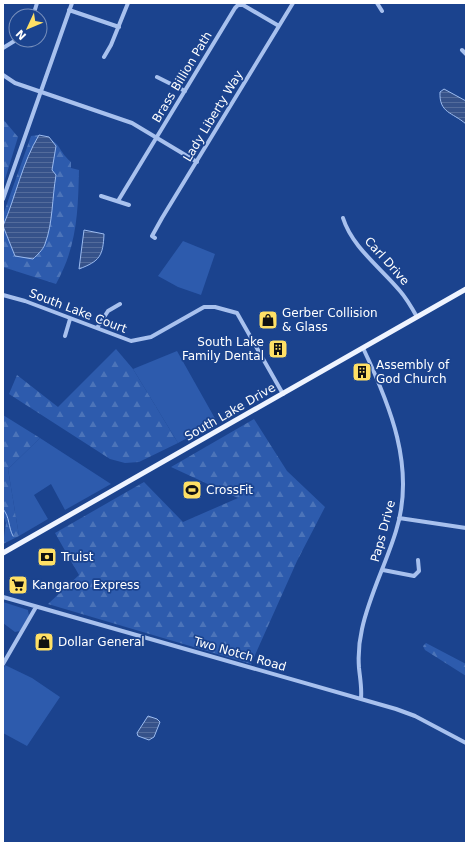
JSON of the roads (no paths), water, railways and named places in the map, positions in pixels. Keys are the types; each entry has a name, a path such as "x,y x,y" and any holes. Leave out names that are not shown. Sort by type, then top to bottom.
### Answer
{"main road":[{"name":"South Lake Drive","path":"3,553 466,289"}],"street":[{"path":"3,199 72,3"},
{"path":"104,57 119,27 128,3"},
{"name":"Lady Liberty Way","path":"155,238 152,236 162,218 293,3"},
{"path":"377,3 382,12"},
{"name":"Brass Billion Path","path":"118,200 238,5 243,5 251,9 279,26"},
{"path":"69,10 119,27"},
{"path":"462,50 466,54"},
{"path":"3,75 15,83 132,123 197,162"},
{"path":"156,77 185,91"},
{"path":"101,196 118,200 129,205"},
{"name":"Carl Drive","path":"343,218 346,229 367,255 400,291 417,317"},
{"name":"South Lake Court","path":"3,295 25,301 70,320 97,328 131,341 151,337 204,307 215,307 237,313 283,394"},
{"path":"97,328 108,311 120,304"},
{"path":"65,336 70,320"},
{"name":"Paps Drive","path":"361,698 359,652 361,631 366,612 383,570 400,518 404,477 401,451 392,420 363,348"},
{"path":"400,518 466,528"},
{"path":"383,570 414,576 419,571 418,560"},
{"name":"Two Notch Road","path":"3,597 361,698 415,716 466,743"},
{"path":"3,664 36,607"}],"waterway":[{"path":"3,509 7,515 13,536"}],"place":[{"name":"Gerber Collision & Glass","path":"268,320"},
{"name":"South Lake Family Dental","path":"278,349"},
{"name":"Assembly of God Church","path":"362,372"},
{"name":"CrossFit","path":"192,490"},
{"name":"Truist","path":"47,557"},
{"name":"Kangaroo Express","path":"18,585"},
{"name":"Dollar General","path":"44,642"}]}
